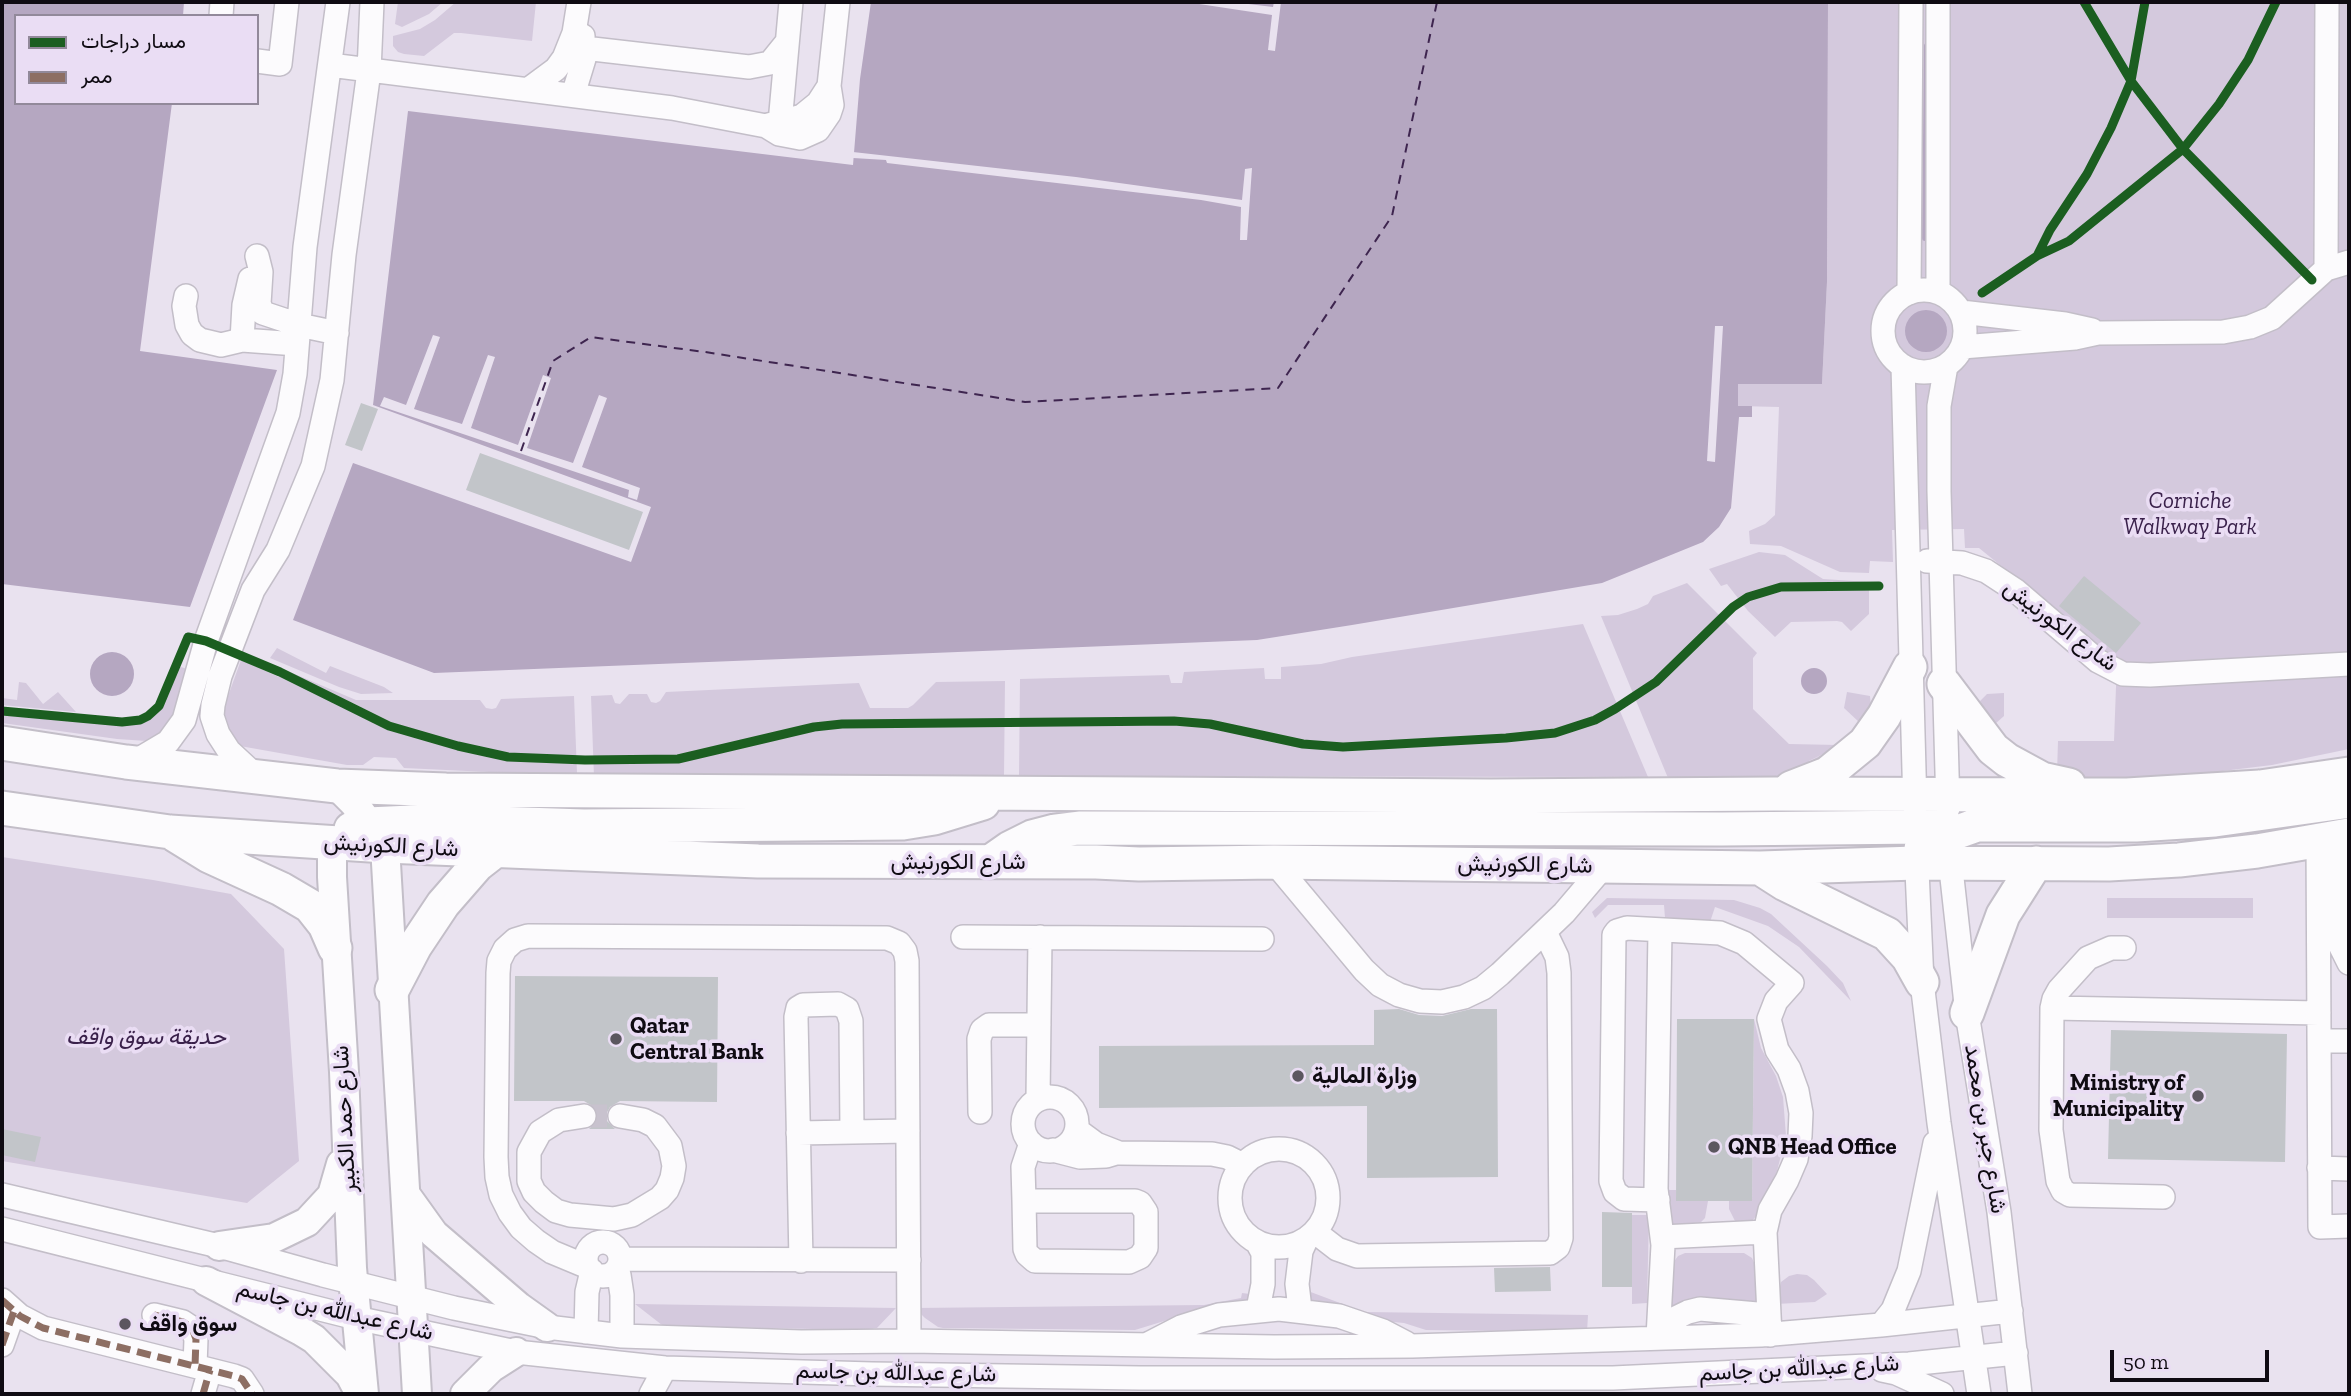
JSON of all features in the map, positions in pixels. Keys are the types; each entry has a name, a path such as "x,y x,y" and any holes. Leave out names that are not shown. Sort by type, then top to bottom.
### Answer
{"highway":[{"path":"1775,794 1826,774 1865,743 1884,716 1910,667"},
{"path":"1944,684 1993,749 2015,765 2042,779 2127,795"},
{"path":"2,743 126,762 337,786 471,791 1490,796 2127,795 2260,787 2349,774"},
{"path":"332,843 349,830 377,835 433,821 584,826 904,823 934,818 1013,794"},
{"path":"990,862 1010,848 1032,838 1079,828 1924,827 1940,818 1948,794"},
{"path":"1949,849 1977,825 2136,825 2215,820 2349,801"},
{"name":"شارع الكورنيش","path":"2,808 170,832 332,843"},
{"path":"170,832 209,856 281,889 310,906 325,925 335,948"},
{"name":"شارع الكورنيش","path":"377,835 427,846 495,851 758,861 1274,862 1760,868 1916,863"},
{"path":"1916,863 1930,847 2036,863 2109,864 2179,860 2257,851 2335,837"},
{"path":"392,990 415,946 443,904 477,865 495,851"},
{"path":"1966,1013 2003,915 2036,863"},
{"path":"1760,868 1785,884 1887,934 1908,957 1922,982"}],"main road":[{"path":"337,786 354,803 377,835 392,990 417,1394"},
{"name":"شارع حمد الكبير","path":"332,843 331,877 353,1282 362,1394"},
{"path":"219,1246 274,1238 307,1222 332,1195 347,1141"},
{"path":"406,1195 442,1241 519,1307 547,1327"},
{"path":"206,1281 314,1339 350,1374 362,1394"},
{"path":"465,1394 491,1368 516,1352"}],"street":[{"path":"259,61 280,64 287,2"},
{"path":"126,762 155,751 168,742 184,720 206,641 288,413 305,247 338,2"},
{"path":"256,776 229,751 218,734 212,716 213,705 220,676 253,590 278,550 313,466 329,395 337,333 369,71 372,2"},
{"path":"775,127 791,2"},
{"path":"330,65 672,108 775,127 800,138 818,130 830,114 838,2"},
{"path":"1909,293 1911,2"},
{"path":"1938,2 1938,292"},
{"path":"1962,347 2075,338 2098,333 2223,332 2250,327 2272,318 2342,265 2327,2"},
{"path":"529,89 556,69 564,58 574,33 578,9"},
{"path":"573,95 582,70 584,48 578,9"},
{"path":"763,72 787,42"},
{"path":"584,48 763,72"},
{"path":"763,72 775,127"},
{"path":"242,340 245,297 257,256 261,272 260,309 298,334"},
{"path":"1946,366 1924,372 1903,366 1893,357 1886,346 1884,321 1889,309 1898,299 1909,293 1928,290 1938,292 1947,296 1961,312 1965,323 1962,347 1946,366 1940,406 1941,561 1949,849"},
{"path":"186,296 185,315 191,334 223,331 242,340 337,333"},
{"path":"1961,312 2065,324 2098,333"},
{"path":"1903,366 1916,863"},
{"path":"288,413 323,419"},
{"name":"شارع الكورنيش","path":"1909,561 1941,561 1986,571 2015,590 2098,661 2123,674 2150,675 2349,664"},
{"path":"2318,962 2348,961 2336,930 2335,837"},
{"path":"2335,837 2318,962 2320,1227 2349,1226"},
{"name":"شارع جبر بن محمد","path":"1949,849 1966,1013 1999,1212 2020,1394"},
{"path":"1274,862 1364,970 1380,985 1399,995 1420,1001 1442,1002 1464,997 1483,988 1545,932 1604,866"},
{"name":"شارع جبر بن محمد","path":"1916,863 1922,982 1939,1123 1979,1394"},
{"path":"1658,1200 1624,1199 1615,1192 1611,1181 1614,935 1622,929 1720,933 1744,943 1792,983 1776,1001 1769,1019 1777,1049 1789,1069 1797,1091 1801,1113 1796,1158 1770,1210 1765,1232 1769,1325"},
{"path":"1659,1331 1662,1237 1658,1200 1660,929"},
{"path":"1310,1236 1357,1256 1550,1253 1558,1247 1561,1238 1559,973 1557,957 1545,932"},
{"path":"617,1259 604,1276 590,1263 552,1252 522,1228 501,1195 497,1177 498,973 499,961 505,949 515,940 527,936 887,938 899,943 905,951 907,961 909,1341"},
{"path":"963,937 1262,939"},
{"path":"1038,1099 1040,937"},
{"path":"2124,948 2111,948 2088,958 2059,990 2052,1008 2051,1130 2058,1181 2063,1191 2070,1195 2164,1197"},
{"path":"801,1261 797,1008 803,1004 838,1004 848,1009 851,1021 852,1132"},
{"path":"2052,1008 2319,1013"},
{"path":"980,1112 979,1039 982,1030 989,1025 1039,1026"},
{"path":"2319,1041 2349,1041"},
{"path":"1053,1150 1068,1144 1077,1129 1077,1120 1067,1102 1058,1098 1038,1099 1026,1111 1023,1119 1026,1136 1037,1148 1080,1157 1119,1153 1212,1154 1227,1157 1243,1165"},
{"path":"584,1116 559,1120 540,1132 529,1152 529,1181 534,1192 556,1211 590,1218 614,1219 632,1215 660,1198 667,1190 674,1166 667,1139 655,1126 643,1120 620,1116"},
{"path":"1881,1325 1893,1310 1909,1272 1939,1123"},
{"path":"1077,1129 1096,1144 1119,1153"},
{"path":"797,1133 908,1131"},
{"path":"1024,1201 1135,1201 1144,1207 1146,1212 1146,1248 1140,1257 1129,1262 1035,1261 1027,1254 1025,1249 1023,1167 1031,1143"},
{"path":"1258,1309 1263,1284 1263,1253 1257,1242 1240,1228 1230,1207 1230,1192 1234,1177 1243,1165 1254,1156 1281,1149 1307,1158 1318,1168 1328,1193 1323,1220 1301,1251 1297,1284 1300,1309"},
{"path":"2319,1168 2349,1169"},
{"name":"شارع عبدالله بن جاسم","path":"2,1195 219,1246 411,1297 547,1327 622,1336 801,1342 1412,1346 1769,1325 1881,1325 2011,1311"},
{"path":"586,1332 590,1218"},
{"path":"614,1219 622,1294 622,1336"},
{"name":"شارع عبدالله بن جاسم","path":"2,1229 356,1318 516,1352 665,1368 872,1384 1015,1384 1140,1378 1284,1386 1341,1378 1613,1386 1862,1365 1909,1364 2016,1353"},
{"path":"1662,1237 1765,1232"},
{"path":"1257,1242 1273,1247 1290,1246 1310,1236"},
{"path":"617,1259 909,1260"},
{"path":"2,1345 8,1305 30,1322 43,1328 242,1379 252,1394"},
{"path":"1145,1345 1181,1327 1219,1315 1258,1309 1300,1309 1339,1316 1383,1331 1412,1346"},
{"path":"153,1315 183,1322 192,1328 203,1368 203,1394"},
{"path":"1284,1386 1285,1347"},
{"path":"1862,1365 1896,1373 1942,1394"},
{"path":"651,1394 665,1368"},
{"path":"1140,1378 1162,1394"},
{"path":"1315,1394 1341,1378"}],"green space":[{"path":"398,2 443,2 429,14 402,27 395,24"},
{"path":"456,2 536,2 532,41 454,33 424,56 404,54 393,46 393,36 420,29"},
{"name":"Corniche Walkway Park","path":"1828,2 2349,2 2349,749 2272,765 2206,773 2118,778 2073,777 2057,773 2058,741 2114,741 2117,660 1979,548 1965,548 1964,529 1892,530 1893,562 1870,561 1869,573 1840,572 1781,546 1750,544 1749,531 1765,524 1775,515 1779,407 1738,406 1738,384 1822,384 1827,282"},
{"path":"1759,552 1785,555 1823,579 1869,582 1869,614 1851,631 1837,621 1791,622 1775,637 1748,611 1727,584 1721,586 1709,569"},
{"path":"1687,583 1757,653 1753,658 1753,709 1789,744 1838,745 1812,767 1810,761 1829,751 1809,761 1810,769 1767,777 1668,778 1601,616 1618,615 1637,609 1648,604 1653,596"},
{"path":"1583,624 1648,777 1019,776 1020,679 1169,675 1171,683 1182,683 1184,672 1264,668 1265,679 1281,679 1281,667 1321,664 1352,657"},
{"path":"277,648 326,673 330,666 393,693 361,694 339,687 270,658"},
{"path":"241,660 279,677 283,669 356,700 480,700 486,708 492,709 496,708 501,699 574,696 577,773 572,776 404,768 396,758 374,757 363,765 347,765 240,746 218,724"},
{"path":"178,666 190,670 174,717 167,730 147,741 2,723 2,715 117,725 138,723 159,710 168,696"},
{"path":"1005,681 1004,776 594,777 591,696 612,695 615,703 620,704 629,694 647,694 651,702 656,703 666,692 859,683 870,708 908,708 936,682"},
{"path":"19,682 26,683 43,704 58,692 76,712 2,705 2,698 17,700"},
{"path":"1847,692 1870,696 1871,706 1860,723 1844,708"},
{"path":"2004,693 2004,716 1995,724 1982,708 1980,701 1987,694"},
{"name":"حديقة سوق واقف","path":"2,857 231,894 284,949 299,1161 247,1203 2,1161"},
{"path":"1607,898 1734,900 1760,908 1771,914 1827,966 1843,983 1851,1001 1799,947 1768,926 1715,907 1710,922 1665,918 1664,905 1608,905 1595,918 1592,912"},
{"path":"2107,898 2253,898 2253,918 2107,918"},
{"path":"1754,1019 1761,1048 1776,1076 1783,1097 1786,1136 1777,1171 1756,1216 1749,1225 1737,1225 1729,1209 1729,1201 1752,1201"},
{"path":"1667,1190 1676,1190 1676,1201 1708,1201 1705,1218 1695,1228 1681,1227 1670,1220"},
{"path":"1632,1215 1649,1215 1647,1303 1632,1304"},
{"path":"1685,1253 1744,1253 1752,1258 1756,1267 1756,1310 1670,1313 1673,1263 1678,1256"},
{"path":"1797,1274 1807,1275 1827,1294 1815,1302 1776,1304 1781,1282"},
{"path":"1308,1291 1364,1312 1588,1315 1587,1332 1426,1330 1404,1323 1350,1318 1310,1307"},
{"path":"1242,1293 1250,1294 1250,1299 1243,1307 1200,1310 1135,1330 943,1328 925,1318 915,1308 1204,1305 1241,1298"},
{"path":"635,1304 896,1308 877,1328 861,1330 670,1326 662,1325"}],"shaded area":[{"path":"2,2 184,2 183,14 14,14 14,105 172,105 140,351 277,370 190,607 2,584"},
{"path":"871,2 1828,2 1827,282 1822,384 1738,384 1738,406 1752,406 1752,417 1739,417 1731,508 1719,527 1703,542 1602,583 1257,640 434,673 293,620 353,463 631,562 651,507 373,405 408,111 853,165 860,79"},
{"path":"1926,310 1941,316 1947,331 1941,346 1926,352 1911,346 1905,331 1911,316"},
{"path":"112,652 128,658 134,674 128,690 112,696 96,690 90,674 96,658"},
{"path":"1814,668 1823,672 1827,681 1823,690 1814,694 1805,690 1801,681 1805,672"}],"pier":[{"path":"1186,2 1232,2 1273,7 1274,2 1281,2 1275,51 1268,50 1272,15"},
{"path":"853,152 1076,177 1242,200 1245,169 1252,168 1247,240 1240,240 1241,207 887,163 886,160 853,158"},
{"path":"1715,326 1723,326 1715,462 1707,461"},
{"path":"433,335 440,337 414,409 462,424 488,355 495,357 471,428 518,445 543,375 551,378 527,448 573,463 599,395 607,398 582,467 640,488 637,500 628,497 629,490 380,406 384,397 406,405"}],"building":[{"path":"361,403 378,409 362,451 345,445"},
{"path":"480,453 643,512 629,550 466,490"},
{"path":"2084,576 2141,623 2116,653 2059,606"},
{"name":"Qatar Central Bank","path":"515,976 718,977 717,1102 620,1101 610,1107 606,1114 607,1121 615,1129 589,1129 597,1122 598,1113 584,1101 514,1101"},
{"name":"وزارة المالية","path":"1399,1009 1419,1015 1442,1016 1471,1009 1497,1009 1498,1177 1367,1178 1367,1106 1099,1108 1099,1046 1374,1045 1374,1010"},
{"name":"QNB Head Office","path":"1677,1019 1754,1019 1752,1201 1676,1201"},
{"name":"Ministry of Municipality","path":"2111,1030 2287,1034 2285,1162 2108,1159"},
{"path":"2,1129 41,1137 35,1162 2,1155"},
{"path":"1602,1212 1632,1213 1632,1287 1602,1287"},
{"path":"1550,1267 1551,1291 1495,1292 1494,1268"}],"waterway":[{"path":"1925,238 1927,46"}],"ferry route":[{"path":"521,451 553,361 591,337 1025,402 1278,388 1392,216 1437,2"}],"tunnel":[{"path":"584,1116 620,1116"}],"marked path":[{"path":"2,1300 20,1316 43,1328 234,1376 242,1379 252,1394"},
{"path":"2,1345 14,1311"},
{"path":"154,1315 183,1322 192,1328 196,1339 195,1366"},
{"path":"203,1394 210,1370"}],"cycle path":[{"path":"2084,2 2131,81 2183,149 2312,280"},
{"path":"2037,256 2050,230 2087,174 2131,81 2145,2"},
{"path":"1982,293 2037,256 2069,241 2183,149 2219,104 2248,60 2276,2"},
{"path":"2,711 122,722 140,720 159,706 188,637 206,641 280,672 389,726 508,757 678,759 814,727 842,724 1174,721 1210,724 1303,744 1343,747 1506,738 1555,733 1595,720 1615,709 1656,682 1733,607 1748,597 1781,587 1879,586"}],"place":[{"name":"Qatar Central Bank","path":"616,1039"},
{"name":"وزارة المالية","path":"1298,1076"},
{"name":"Ministry of Municipality","path":"2198,1096"},
{"name":"QNB Head Office","path":"1714,1147"},
{"name":"سوق واقف","path":"125,1324"}]}
